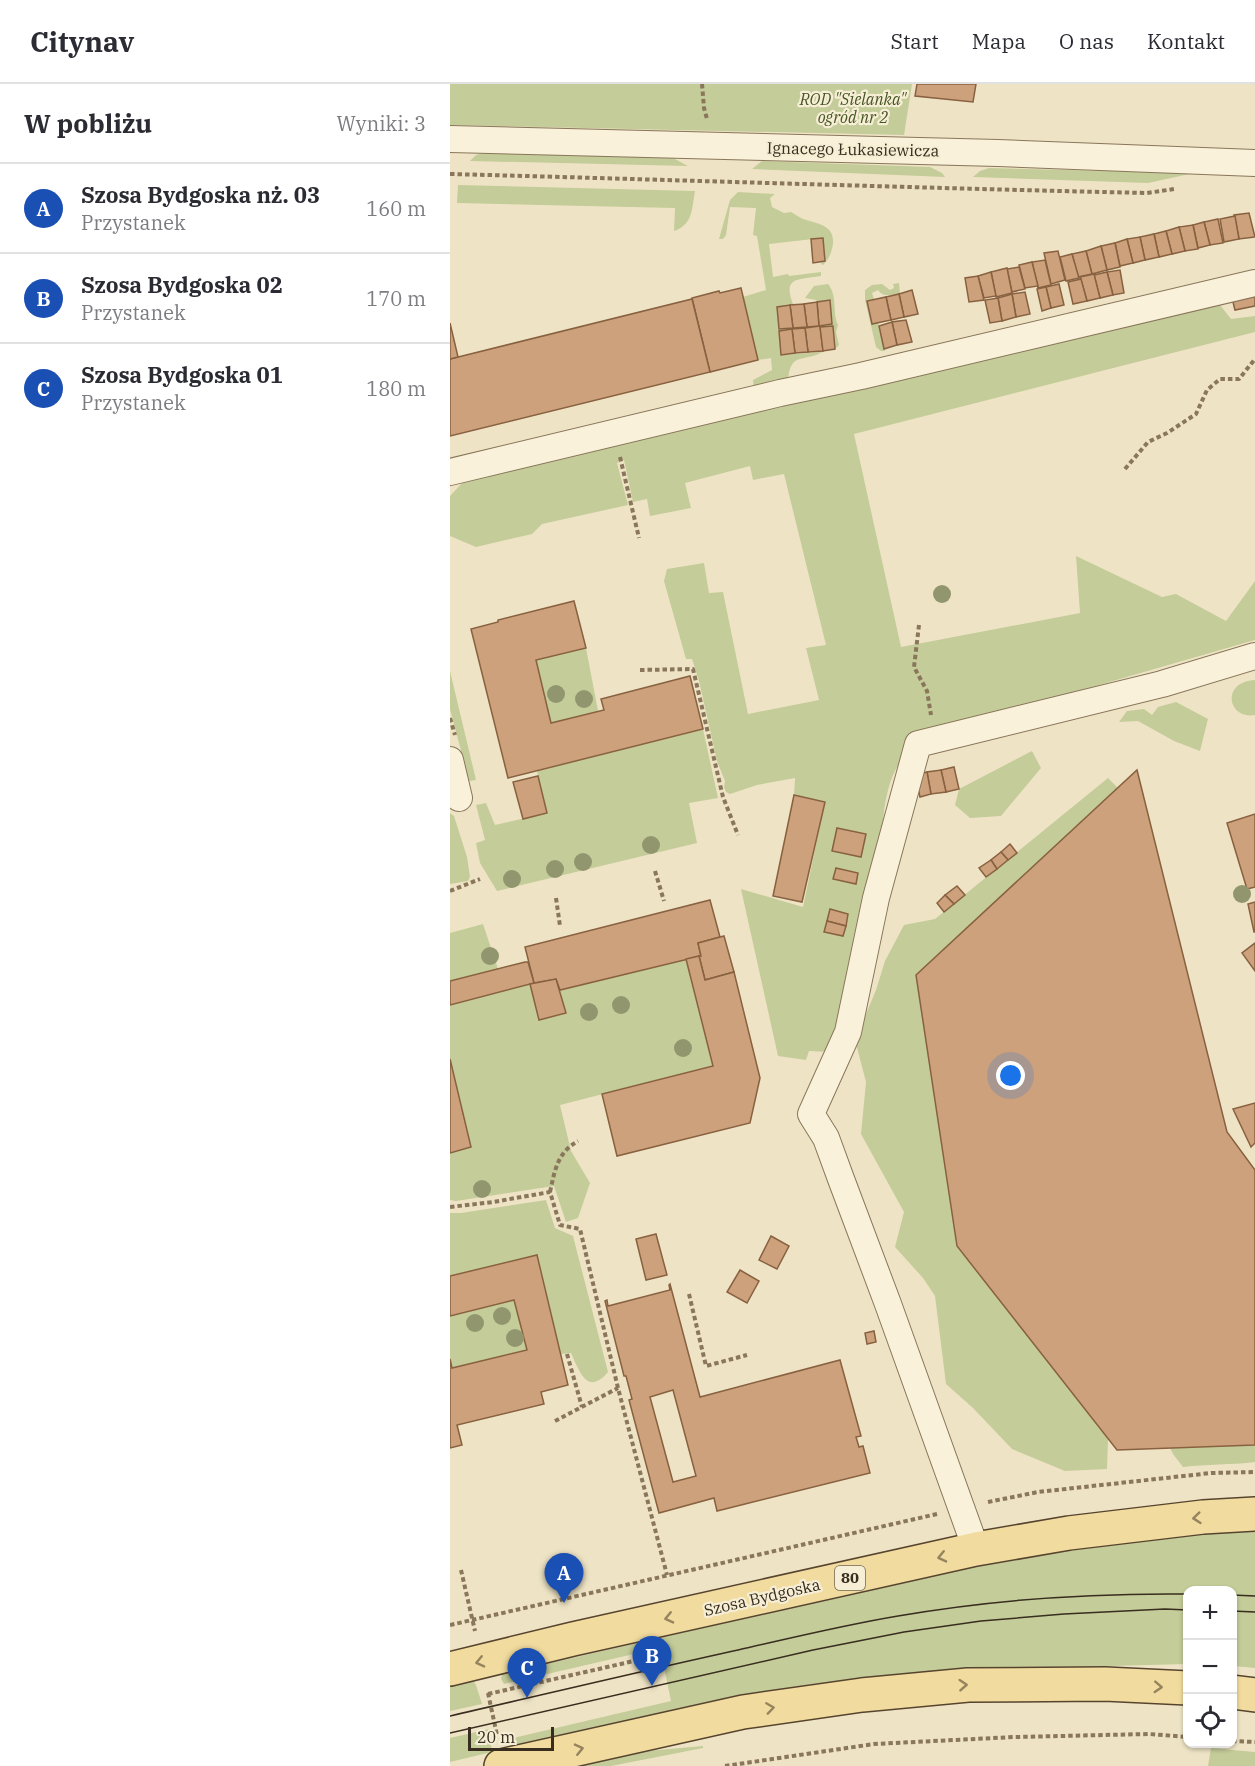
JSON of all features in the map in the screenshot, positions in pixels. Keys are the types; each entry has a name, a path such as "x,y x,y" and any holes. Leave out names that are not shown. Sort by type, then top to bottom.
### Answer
{"main road":[{"name":"Szosa Bydgoska","path":"450,1669 573,1639 976,1549 1203,1517 1255,1514"},
{"path":"500,1754 743,1712 862,1695 969,1685 1105,1684 1183,1688"},
{"path":"1237,1693 1255,1695"}],"street":[{"name":"Ignacego Łukasiewicza","path":"450,139 1010,153 1255,162"},
{"path":"450,472 1255,283"},
{"path":"976,1549 888,1304 825,1138 810,1114 848,1032 876,898 918,744 1162,684 1255,656"},
{"path":"450,760 459,798"}],"path":[{"path":"702,84 704,108 714,146"},
{"path":"450,174 1148,193 1177,188"},
{"path":"1125,469 1149,442 1196,414 1207,390 1220,379 1239,379 1255,359"},
{"path":"614,433 639,538"},
{"path":"919,625 914,667 927,691 936,739"},
{"path":"640,670 693,669 723,797 738,835"},
{"path":"655,871 664,901"},
{"path":"450,891 480,879"},
{"path":"556,898 561,926"},
{"path":"578,1141 570,1146 557,1163 550,1192 560,1225 580,1229 618,1388 667,1575"},
{"path":"450,1207 550,1192"},
{"path":"689,1294 706,1366 747,1355"},
{"path":"567,1354 582,1407"},
{"path":"555,1421 618,1388"},
{"path":"450,1625 1038,1492 1211,1473 1255,1472"},
{"path":"461,1570 471,1614"},
{"path":"489,1694 656,1656"},
{"path":"487,1686 500,1754"},
{"path":"725,1766 874,1744 1026,1736 1149,1734 1183,1737"},
{"path":"1237,1741 1255,1742"}],"green space":[{"name":"ROD \"Sielanka\" ogród nr 2","path":"450,84 912,84 904,135 450,125"},
{"path":"483,153 673,158 688,166 470,161 476,155"},
{"path":"762,161 930,167 945,177 752,169"},
{"path":"989,168 1194,173 1148,183 973,177"},
{"path":"458,185 695,191 688,220 685,225 674,231 675,208 457,203"},
{"path":"738,192 775,194 770,198 772,207 820,224 829,230 833,241 830,256 823,265 822,262 825,261 822,238 769,244 773,277 821,272 821,276 800,279 791,284 790,295 793,304 777,307 779,329 832,324 816,300 805,298 814,286 828,284 834,299 839,345 835,349 832,326 779,331 781,355 823,352 794,362 789,372 788,382 754,391 753,380 772,370 771,358 758,360 743,297 766,290 757,236 753,235 756,208 730,207 726,235 723,239 719,239 730,200"},
{"path":"899,283 900,294 885,295 878,290 872,293 874,299 867,301 878,322 885,351 881,351 876,347 865,300 865,290 872,285 882,284 890,290 894,288 893,284"},
{"path":"1217,301 1231,319 1255,316 1255,332 854,434 901,647 1080,613 1076,556 1162,597 1176,594 1226,621 1255,581 1255,640 929,734 914,746 898,765 887,793 877,865 831,1052 809,1051 806,1060 778,1056 741,889 803,907 825,802 794,795 795,778 757,785 730,794 726,792 699,681 692,659 686,659 664,581 667,569 704,563 709,593 723,592 748,714 819,700 806,648 826,645 784,474 753,480 750,466 685,483 691,508 650,516 647,499 633,502 624,460 617,463 628,505 542,524 532,534 476,547 450,536 450,496 464,481"},
{"path":"586,648 598,711 551,723 536,660"},
{"path":"450,671 476,780 469,781 450,709"},
{"path":"1255,680 1255,715 1246,715 1234,707 1232,693 1244,682"},
{"path":"1176,702 1208,719 1200,751 1174,741 1138,721 1119,722 1127,711 1144,709 1152,715 1158,707"},
{"path":"703,729 718,798 689,803 697,843 497,891 480,863 476,843 485,840 476,805 486,803 495,825 547,813 537,771"},
{"path":"1032,751 1041,768 1001,816 970,818 955,805 959,789"},
{"path":"1108,778 1129,799 1088,1384 1108,1439 1107,1469 1065,1471 1012,1449 973,1408 946,1384 935,1296 923,1278 895,1247 904,1212 861,1134 866,1082 855,1040 876,990 885,961 904,925 935,919"},
{"path":"450,813 454,816 467,857 470,877 468,881 450,884"},
{"path":"483,924 498,969 450,981 450,933"},
{"path":"686,959 713,1066 560,1105 571,1151 590,1183 578,1218 566,1222 554,1186 450,1200 450,1153 471,1147 450,1059 450,1005 530,984 540,1020 566,1013 560,990"},
{"path":"546,1200 555,1228 573,1236 608,1372 594,1382 589,1381 581,1373 571,1353 561,1354 537,1255 450,1276 450,1213"},
{"path":"514,1300 527,1350 452,1368 450,1316"},
{"path":"1255,1400 1255,1462 1183,1467 1173,1454 1158,1423"},
{"path":"1255,1530 1255,1668 1237,1666 1237,1586 1183,1586 1183,1664 960,1670 812,1684 678,1709 511,1748 509,1739 671,1701 660,1648 504,1684 501,1679 502,1674 952,1571 1083,1546 1203,1533"},
{"path":"473,1680 482,1704 450,1711 450,1685"},
{"path":"489,1729 492,1752 450,1762 450,1738"},
{"path":"703,1746 703,1748 611,1766 569,1766 624,1753"},
{"path":"1211,1748 1255,1752 1255,1766 1208,1766"}],"building":[{"path":"917,84 976,84 973,102 915,96"},
{"path":"1249,213 1255,237 1239,239 1234,215"},
{"path":"1235,216 1239,239 1224,242 1220,219"},
{"path":"1218,219 1223,243 1210,245 1204,222"},
{"path":"1204,222 1210,245 1198,248 1193,225"},
{"path":"1193,225 1198,249 1185,251 1179,227"},
{"path":"1179,227 1185,251 1172,254 1166,231"},
{"path":"1166,231 1172,254 1159,257 1154,234"},
{"path":"1154,234 1159,257 1145,260 1140,237"},
{"path":"1140,237 1145,260 1133,263 1127,239"},
{"path":"823,238 825,261 813,263 811,239"},
{"path":"1127,239 1133,263 1120,266 1115,243"},
{"path":"1115,243 1120,267 1107,270 1101,246"},
{"path":"1101,246 1107,270 1092,274 1086,251"},
{"path":"1058,251 1065,280 1051,284 1044,253"},
{"path":"1086,251 1092,274 1078,277 1072,254"},
{"path":"1072,254 1079,278 1066,281 1060,257"},
{"path":"1045,260 1051,285 1038,288 1032,262"},
{"path":"1032,262 1038,286 1025,288 1019,265"},
{"path":"1019,267 1025,289 1012,292 1007,269"},
{"path":"1007,268 1012,293 996,297 991,272"},
{"path":"1120,270 1124,293 1113,295 1107,272"},
{"path":"991,272 996,296 984,298 978,276"},
{"path":"1107,272 1113,295 1100,298 1094,275"},
{"path":"1094,274 1100,298 1087,301 1080,277"},
{"path":"978,276 984,300 969,302 965,278"},
{"path":"1081,279 1087,301 1073,304 1068,282"},
{"path":"1059,284 1064,305 1051,308 1046,287"},
{"path":"1046,287 1051,308 1042,311 1037,289"},
{"path":"741,288 758,360 710,372 692,298"},
{"path":"912,290 918,314 904,317 899,294"},
{"path":"1025,292 1030,314 1016,317 1012,294"},
{"path":"1255,292 1255,306 1235,310 1232,298"},
{"path":"899,294 904,317 891,320 886,297"},
{"path":"1012,294 1016,317 1002,321 998,298"},
{"path":"886,297 891,320 872,324 867,301"},
{"path":"998,298 1002,321 990,323 985,300"},
{"path":"692,299 710,372 450,436 450,359"},
{"path":"830,300 832,324 819,326 817,302"},
{"path":"817,302 819,326 807,327 804,304"},
{"path":"804,304 807,327 793,328 790,305"},
{"path":"790,305 793,328 779,329 777,307"},
{"path":"906,320 912,342 897,345 892,322"},
{"path":"892,322 897,345 884,349 879,326"},
{"path":"450,323 458,357 450,359"},
{"path":"820,326 823,351 808,352 805,328"},
{"path":"833,326 835,349 823,351 820,327"},
{"path":"805,328 808,352 795,353 792,329"},
{"path":"792,329 795,353 781,355 779,331"},
{"path":"574,601 586,648 536,660 551,723 604,710 601,699 690,676 703,729 508,778 471,629"},
{"path":"954,767 959,789 946,792 941,770"},
{"path":"941,770 946,792 931,794 927,772"},
{"path":"1137,770 1227,1132 1255,1170 1255,1445 1117,1450 957,1246 916,975"},
{"path":"927,772 931,794 920,797 915,775"},
{"path":"538,776 547,813 523,819 513,782"},
{"path":"794,795 825,802 802,902 773,896"},
{"path":"1255,814 1255,887 1247,889 1227,823"},
{"path":"837,828 866,834 861,857 832,851"},
{"path":"1010,844 1017,853 1008,860 1001,852"},
{"path":"1001,852 1008,860 997,869 991,860"},
{"path":"991,860 997,869 986,877 979,868"},
{"path":"836,868 858,873 856,884 833,879"},
{"path":"957,886 965,895 954,904 945,895"},
{"path":"945,895 954,904 944,912 937,903"},
{"path":"710,900 720,937 698,943 701,956 560,990 556,979 534,983 525,947"},
{"path":"1255,902 1255,932 1254,932 1248,904"},
{"path":"830,909 848,914 846,926 827,921"},
{"path":"827,921 846,926 843,936 824,932"},
{"path":"724,936 734,972 705,980 698,943"},
{"path":"1255,943 1255,971 1242,953"},
{"path":"699,956 705,980 734,972 760,1078 750,1123 617,1156 602,1094 713,1066 686,959"},
{"path":"528,962 534,983 450,1005 450,981"},
{"path":"556,979 566,1013 539,1020 530,984"},
{"path":"450,1059 471,1147 450,1153"},
{"path":"1255,1103 1255,1143 1251,1147 1233,1109"},
{"path":"656,1234 667,1275 646,1280 636,1239"},
{"path":"771,1236 789,1246 777,1269 759,1260"},
{"path":"537,1255 568,1385 541,1392 544,1404 457,1425 462,1445 450,1448 450,1359 452,1368 527,1350 514,1300 450,1316 450,1276"},
{"path":"740,1270 759,1281 747,1303 727,1292"},
{"path":"669,1285 700,1397 840,1360 861,1436 856,1437 859,1447 863,1446 870,1473 717,1511 714,1498 659,1513 629,1400 632,1399 605,1301 607,1300 608,1306 670,1290","holes":["673,1390 696,1476 673,1482 650,1397"]},
{"path":"874,1331 876,1342 867,1344 865,1333"}],"tram line":[{"path":"450,1716 858,1623 933,1610 1042,1599 1183,1594"},
{"path":"1237,1595 1255,1596"},
{"path":"450,1733 813,1650 904,1632 981,1621 1064,1614 1183,1610"},
{"path":"1237,1611 1255,1612"}],"place":[{"name":"Szosa Bydgoska nż. 03","path":"564,1603"},
{"name":"Szosa Bydgoska 02","path":"652,1686"},
{"name":"Szosa Bydgoska 01","path":"527,1698"}]}
